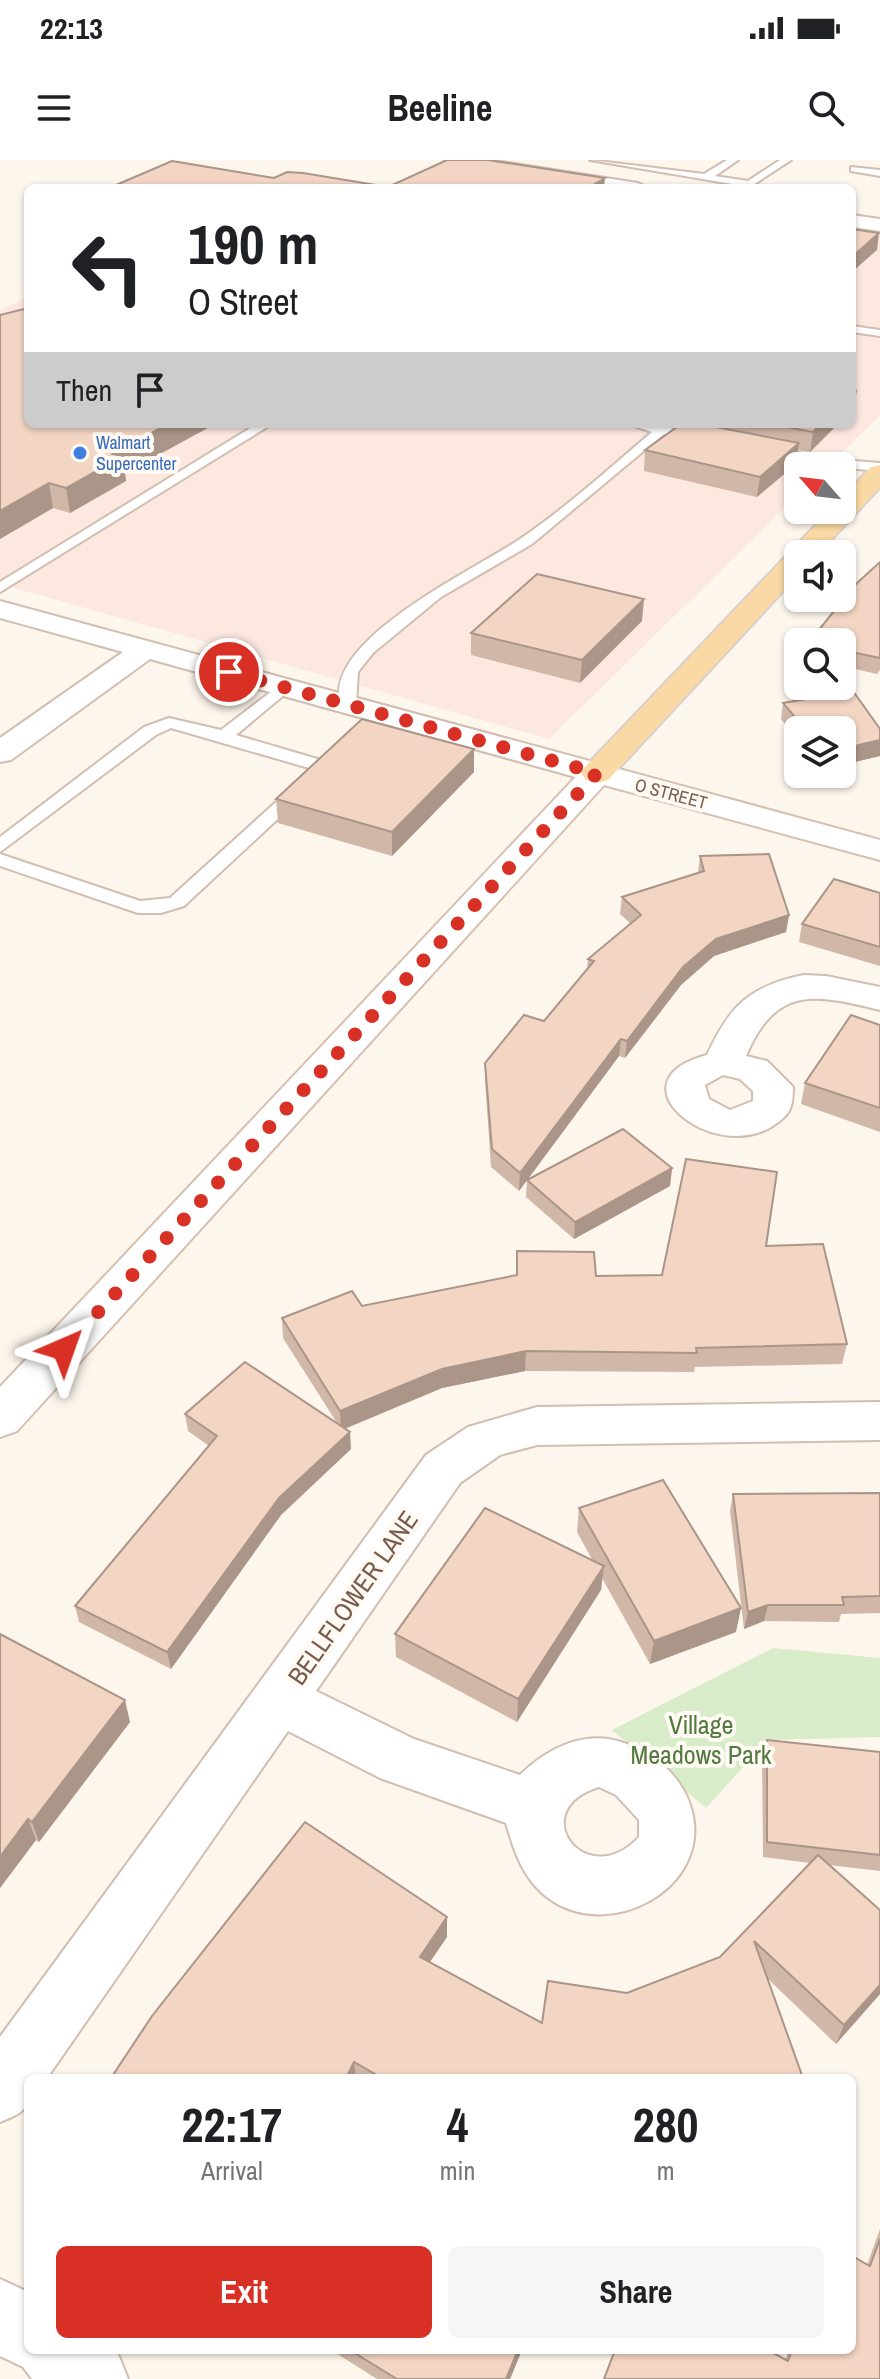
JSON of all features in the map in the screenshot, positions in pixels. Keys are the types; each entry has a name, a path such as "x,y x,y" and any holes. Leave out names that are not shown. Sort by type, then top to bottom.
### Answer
{"main road":[{"path":"816,540 880,470"},
{"path":"597,773 784,574"}],"street":[{"path":"460,164 608,184"},
{"path":"856,222 880,225"},
{"name":"O STREET","path":"0,609 880,850"},
{"path":"0,753 145,649"},
{"path":"0,1418 597,773"},
{"path":"723,1063 731,1042 753,1006 776,992 820,986 844,988 880,999"},
{"name":"BELLFLOWER LANE","path":"0,2090 443,1469 485,1440 537,1426 880,1421"},
{"path":"281,1700 400,1760 534,1806"},
{"path":"0,2314 24,2331"},
{"path":"57,2354 93,2379"}],"lane":[{"path":"596,160 625,162 750,184 786,160"},
{"path":"657,170 673,160"},
{"path":"706,177 733,160"},
{"path":"854,169 880,173"},
{"path":"678,184 693,175"},
{"path":"856,330 880,333"},
{"path":"0,588 260,428"},
{"path":"348,705 350,672 367,650 436,594 527,541 665,428"},
{"path":"669,428 693,436"},
{"path":"753,448 880,470"},
{"path":"224,736 284,687"},
{"path":"0,846 150,731 169,723 224,736 318,765 315,776 177,902 161,907 138,907 0,860"}],"shaded area":[{"path":"856,228 880,232 880,415 842,452 784,452 784,509 549,739 0,584 0,310 24,299 24,428 856,428"}],"green space":[{"name":"Village Meadows Park","path":"773,1648 880,1658 880,1737 768,1740 706,1808 612,1730"}],"building":[{"path":"447,160 488,160 605,178 595,184 395,184"},
{"path":"172,161 274,178 287,172 370,184 118,184"},
{"path":"856,230 879,233 856,253"},
{"name":"Walmart Supercenter","path":"24,309 24,428 161,428 113,454 123,456 66,488 49,483 0,511 0,315"},
{"path":"675,428 721,428 799,443 789,452 784,452 784,456 760,477 645,450"},
{"path":"792,428 817,428 813,432"},
{"path":"880,562 880,658 856,653 856,628 820,628 833,612 856,612 856,584"},
{"path":"537,574 644,599 582,660 471,633"},
{"path":"856,695 880,729 880,740 856,746 856,716 794,716 783,703 856,700"},
{"path":"362,719 474,749 392,832 276,799"},
{"path":"769,854 789,915 716,939 683,967 627,1041 621,1039 520,1173 492,1149 485,1063 524,1015 544,1021 594,961 588,959 641,915 622,897 704,871 700,856"},
{"path":"834,879 880,893 880,947 802,924"},
{"path":"851,1015 880,1025 880,1108 805,1083"},
{"path":"623,1129 672,1168 575,1222 527,1180"},
{"path":"686,1159 777,1172 766,1246 823,1244 847,1344 696,1348 697,1353 526,1351 442,1369 340,1411 282,1318 352,1291 362,1306 517,1275 517,1251 594,1252 596,1276 662,1275"},
{"path":"245,1362 350,1432 279,1498 167,1652 75,1606 217,1436 185,1414"},
{"path":"663,1480 741,1608 654,1641 579,1508"},
{"path":"880,1493 880,1596 842,1597 844,1605 768,1605 748,1612 733,1494"},
{"path":"485,1508 604,1566 518,1699 395,1634"},
{"path":"0,1634 125,1700 32,1822 28,1819 0,1857"},
{"path":"767,1740 880,1752 880,1855 767,1842"},
{"path":"305,1822 447,1917 420,1957 542,2023 548,1981 627,1993 720,1957 818,1855 880,1910 880,1985 844,2025 754,1941 802,2074 375,2074 354,2062 348,2074 114,2074 152,2016"},
{"path":"880,2239 880,2379 604,2379 613,2354 775,2354 788,2361 791,2354 856,2354 856,2258 870,2266"},
{"path":"356,2354 516,2354 506,2379 397,2379"}],"place":[{"name":"Walmart Supercenter","path":"80,453"}],"route":[{"path":"64,1349 597,773 229,672"}]}
